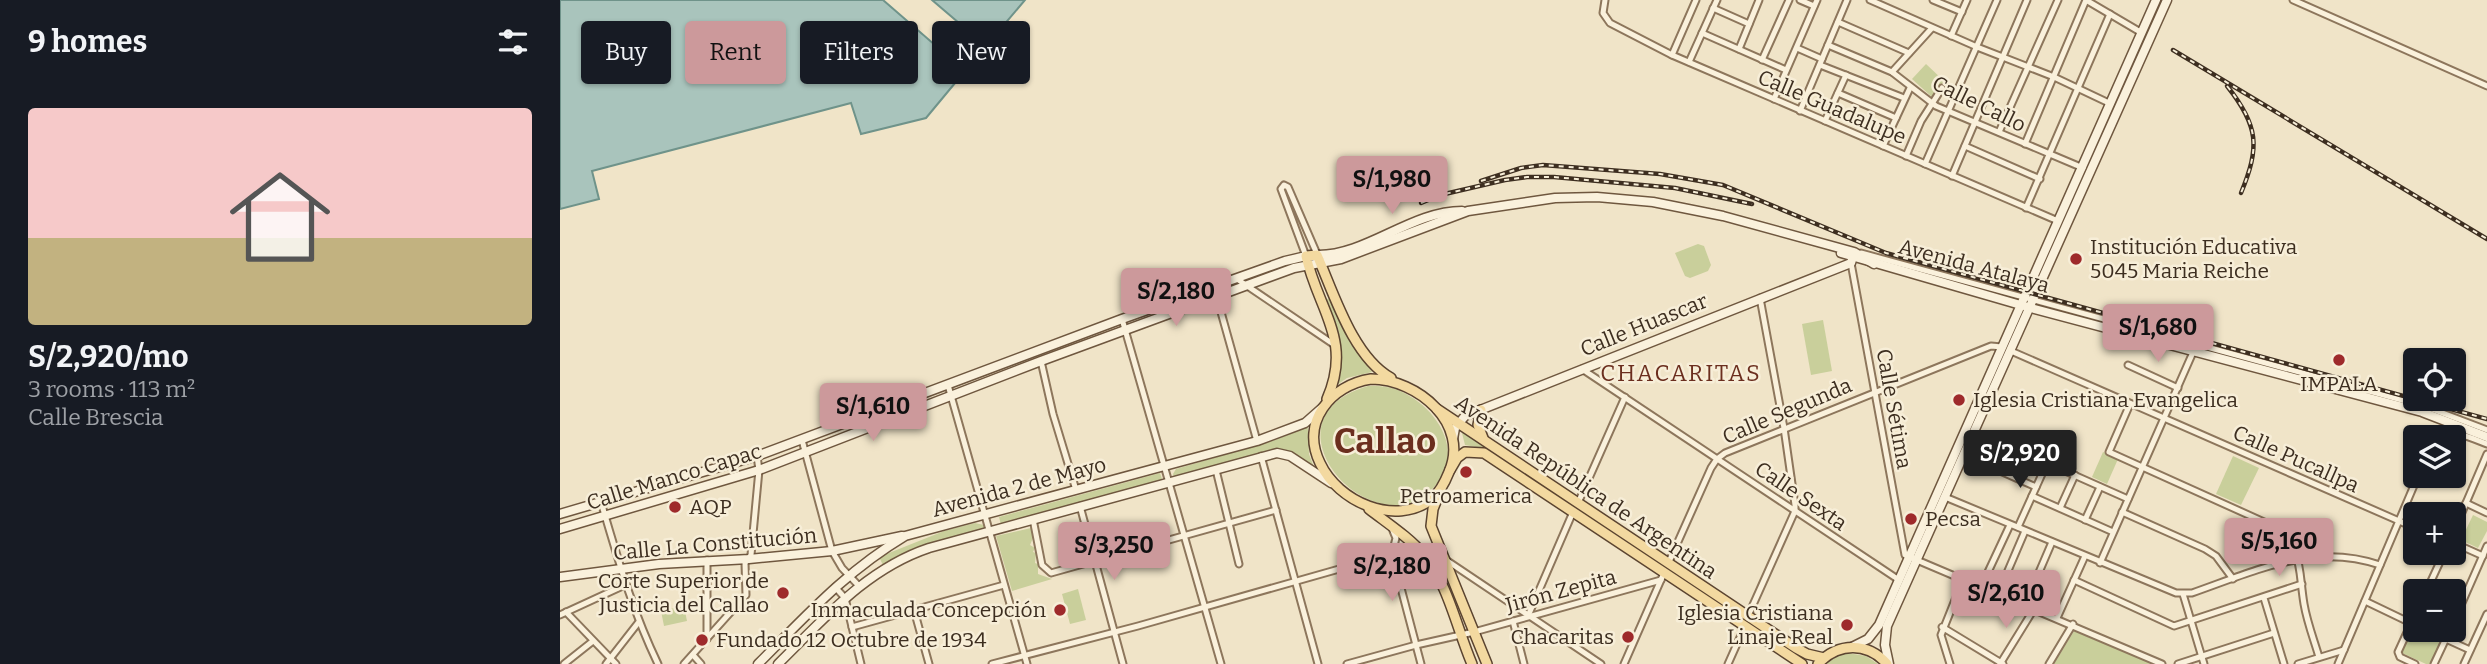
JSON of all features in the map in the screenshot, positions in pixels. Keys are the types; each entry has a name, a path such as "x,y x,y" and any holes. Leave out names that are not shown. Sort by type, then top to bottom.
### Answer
{"main road":[{"path":"1888,664 1885,634 1913,559 2000,351 2063,224 2156,0"},
{"path":"1821,661 1832,652 1852,647 1873,635 1899,580 1913,559 1945,497 2033,304 2083,168 2151,38 2167,0"},
{"name":"Avenida Atalaya","path":"1307,260 1341,259 1471,210 1555,198 1635,200 1723,216 1874,264 2023,301 2194,351 2436,416 2487,437"},
{"name":"Calle Huascar","path":"1458,423 1465,416 1760,298 1852,257"},
{"path":"1319,259 1358,344 1376,369 1419,394 1437,409 1449,427 1454,454 1450,470 1433,507 1431,526 1487,664"},
{"path":"1307,260 1333,328 1337,346 1332,384 1316,424 1315,450 1326,474 1429,561 1472,664"},
{"name":"Calle Manco Capac","path":"560,514 757,457 1122,319 1285,261 1307,260"},
{"name":"Calle Manco Capac","path":"560,529 759,470 1041,361 1217,298 1307,260"},
{"path":"2000,351 2009,355"},
{"path":"1325,404 1340,389 1356,382 1381,379 1399,383"},
{"name":"Avenida 2 de Mayo","path":"758,664 848,575 869,558 905,536 1256,441 1305,423 1325,404"},
{"name":"Avenida República de Argentina","path":"1437,409 1484,440 1664,572 1746,621 1821,661"},
{"path":"1481,410 1478,425 1484,440"},
{"path":"1453,439 1458,423"},
{"name":"Avenida República de Argentina","path":"1450,470 1457,458 1465,452 1484,453 1576,507"},
{"name":"Avenida 2 de Mayo","path":"778,664 845,598 878,571 903,558 990,530 1277,453 1290,456 1344,491"},
{"path":"1356,499 1376,509 1400,511 1423,504 1443,486"},
{"name":"Calle La Constitución","path":"560,577 707,560 832,551 905,536"},
{"name":"Avenida República de Argentina","path":"1746,621 1802,664"},
{"path":"1852,647 1874,652 1888,664"}],"street":[{"name":"Calle Guadalupe","path":"1605,0 1603,13 1610,23 1672,55 2063,224"},
{"path":"1672,55 1696,0"},
{"path":"1689,62 1717,0"},
{"path":"1762,60 1789,0"},
{"path":"1774,99 1815,3 1800,0"},
{"path":"1800,111 1847,0"},
{"path":"1870,0 1976,47 2054,77 2111,104"},
{"path":"1933,0 1962,12"},
{"path":"1951,36 1967,0"},
{"path":"1925,164 1997,0"},
{"path":"1952,176 2027,0"},
{"path":"1999,132 2058,0"},
{"path":"2025,144 2086,0 2151,38"},
{"path":"2293,0 2487,86"},
{"path":"1738,49 1756,1"},
{"path":"1713,8 1749,24"},
{"path":"2026,208 2110,14"},
{"path":"1838,22 1909,53"},
{"path":"1892,72 1932,28"},
{"path":"1702,33 1786,70"},
{"name":"Calle Callo","path":"1828,45 1892,72 1936,106 2083,168"},
{"path":"1797,48 1846,75 1904,98"},
{"path":"1825,121 1846,75"},
{"path":"1883,146 1910,88"},
{"path":"1906,156 1921,121 1942,88"},
{"path":"1838,93 1896,118"},
{"path":"1965,146 2040,178"},
{"path":"1307,260 1281,189 1284,185 1288,187 1319,259"},
{"path":"1294,224 1303,221"},
{"name":"Avenida Atalaya","path":"1852,257 2023,301"},
{"name":"Calle Sétima","path":"1852,257 1902,551 1913,559"},
{"path":"1237,279 1337,346"},
{"path":"1214,287 1256,441"},
{"path":"1728,664 1795,511 1784,428 1760,298"},
{"name":"Avenida Atalaya","path":"2033,304 2424,406 2487,430"},
{"path":"1122,319 1221,664"},
{"name":"Calle Segunda","path":"1624,664 1717,458 1784,428 1992,346 2000,351"},
{"path":"2100,562 2194,351"},
{"name":"Calle Pucallpa","path":"2009,355 2164,418 2403,523"},
{"path":"1041,361 1076,490"},
{"path":"2128,365 2178,388"},
{"name":"Calle Sexta","path":"1582,369 1899,580"},
{"path":"948,385 1027,664"},
{"path":"1528,616 1625,397"},
{"path":"2130,404 2109,452 2273,526 2291,543 2298,559 2307,617 2319,657"},
{"path":"2466,437 2487,444"},
{"path":"803,440 832,551 859,586"},
{"path":"2487,454 2466,503 2487,513"},
{"path":"1964,455 2036,487"},
{"path":"1261,456 1318,664"},
{"path":"684,664 746,595 745,563 751,555 759,470 757,457"},
{"path":"2018,527 2047,463 2128,499"},
{"path":"1216,470 1239,564"},
{"path":"2060,508 2075,475"},
{"path":"2085,520 2100,487"},
{"path":"2338,664 2413,488"},
{"path":"2032,496 2113,532"},
{"path":"1945,497 2160,588 2183,594 2298,559 2320,555 2339,555 2380,565"},
{"path":"601,502 638,624 658,664"},
{"path":"1080,506 1123,664"},
{"path":"1033,519 1042,565 1051,573 1276,510"},
{"path":"2122,512 2206,549 2216,556 2233,579"},
{"path":"1388,524 1396,538 1392,554 1422,664"},
{"path":"1981,587 2010,524"},
{"path":"1998,594 2025,531"},
{"path":"2025,605 2052,542"},
{"path":"2466,594 2487,547"},
{"path":"2466,548 2483,556"},
{"path":"992,664 1392,554"},
{"path":"2057,618 2085,556"},
{"path":"1444,559 1601,664"},
{"path":"1913,559 2073,624 2162,664"},
{"path":"707,560 708,639"},
{"name":"Jirón Zepita","path":"1347,664 1513,621 1664,572"},
{"path":"1950,664 1941,640 1942,627 1964,580"},
{"path":"2074,580 2174,626 2302,584"},
{"path":"616,664 608,661 593,641 563,614 625,585"},
{"path":"852,627 1004,585"},
{"path":"835,587 845,598 862,664"},
{"path":"2183,594 2204,664"},
{"path":"2264,598 2284,664"},
{"path":"2365,601 2403,619"},
{"path":"1942,627 2001,664 2034,609"},
{"path":"914,611 929,664"},
{"path":"2464,664 2487,614"},
{"path":"1513,621 1524,664"},
{"path":"608,661 638,624"},
{"path":"2049,664 2073,624"},
{"path":"2178,664 2274,633"},
{"path":"564,664 593,641"},
{"path":"2403,642 2398,652 2400,657 2415,664"},
{"path":"2434,664 2445,642"},
{"path":"2453,642 2470,650"},
{"path":"2298,664 2344,650"},
{"path":"693,655 702,664"}],"green space":[{"path":"1926,64 1944,81 1932,97 1912,79"},
{"path":"1698,244 1704,246 1711,265 1708,271 1690,278 1685,276 1675,253"},
{"path":"1330,298 1349,340 1372,372 1347,378 1337,385 1341,351 1338,332 1325,300"},
{"path":"1823,320 1832,371 1811,375 1802,324"},
{"path":"1368,386 1392,388 1414,399 1437,421 1444,435 1448,449 1447,464 1441,478 1429,492 1404,504 1378,503 1353,491 1334,471 1322,448 1322,424 1336,402"},
{"path":"1308,427 1309,454 1315,470 1291,453 1277,449 1179,478 1174,477 1176,469 1275,440"},
{"path":"1461,429 1657,559 1655,563 1487,449 1465,445"},
{"path":"2103,452 2118,459 2107,484 2092,477"},
{"path":"2233,456 2259,468 2241,505 2216,494"},
{"path":"1160,473 1163,482 1001,525 999,517"},
{"path":"2473,515 2487,522 2487,531 2478,548 2466,542 2466,530"},
{"path":"975,523 984,525 984,530 908,552 884,567 879,557 944,531"},
{"path":"1031,528 1033,538 1030,545 1035,548 1033,552 1036,553 1038,574 1052,579 1012,591 996,536"},
{"path":"1078,589 1086,620 1070,624 1062,594"},
{"path":"684,606 687,621 664,626 661,611"},
{"path":"2074,631 2153,664 2054,664"},
{"path":"2407,642 2442,642 2432,664 2402,653"},
{"path":"1847,653 1866,656 1878,664 1826,664"}],"water":[{"path":"560,0 883,0 907,21 800,21 800,84 918,84 918,30 932,42 932,84 954,84 926,118 861,134 851,103 592,171 599,199 560,209"},
{"path":"932,0 1025,0 1007,21 957,21"}],"railway":[{"path":"2173,50 2487,239"},
{"path":"2227,86 2245,113 2253,137 2251,162 2241,193"},
{"path":"1481,181 1521,168 1543,165 1660,174 1723,185 1886,253 2487,419"},
{"path":"1436,196 1505,180 1554,177 1675,188 1752,204"},
{"path":"1421,203 1445,193"}],"place":[{"name":"Institución Educativa 5045 Maria Reiche","path":"2076,259"},
{"name":"IMPALA","path":"2339,360"},
{"name":"Iglesia Cristiana Evangelica","path":"1959,400"},
{"name":"Petroamerica","path":"1466,472"},
{"name":"AQP","path":"675,507"},
{"name":"Pecsa","path":"1911,519"},
{"name":"Corte Superior de Justicia del Callao","path":"783,593"},
{"name":"Inmaculada Concepción","path":"1060,610"},
{"name":"Iglesia Cristiana Linaje Real","path":"1847,625"},
{"name":"Chacaritas","path":"1628,637"},
{"name":"Fundado 12 Octubre de 1934","path":"702,640"}],"district":[{"name":"CHACARITAS","path":"1681,373"},
{"name":"Callao","path":"1385,441"}]}
